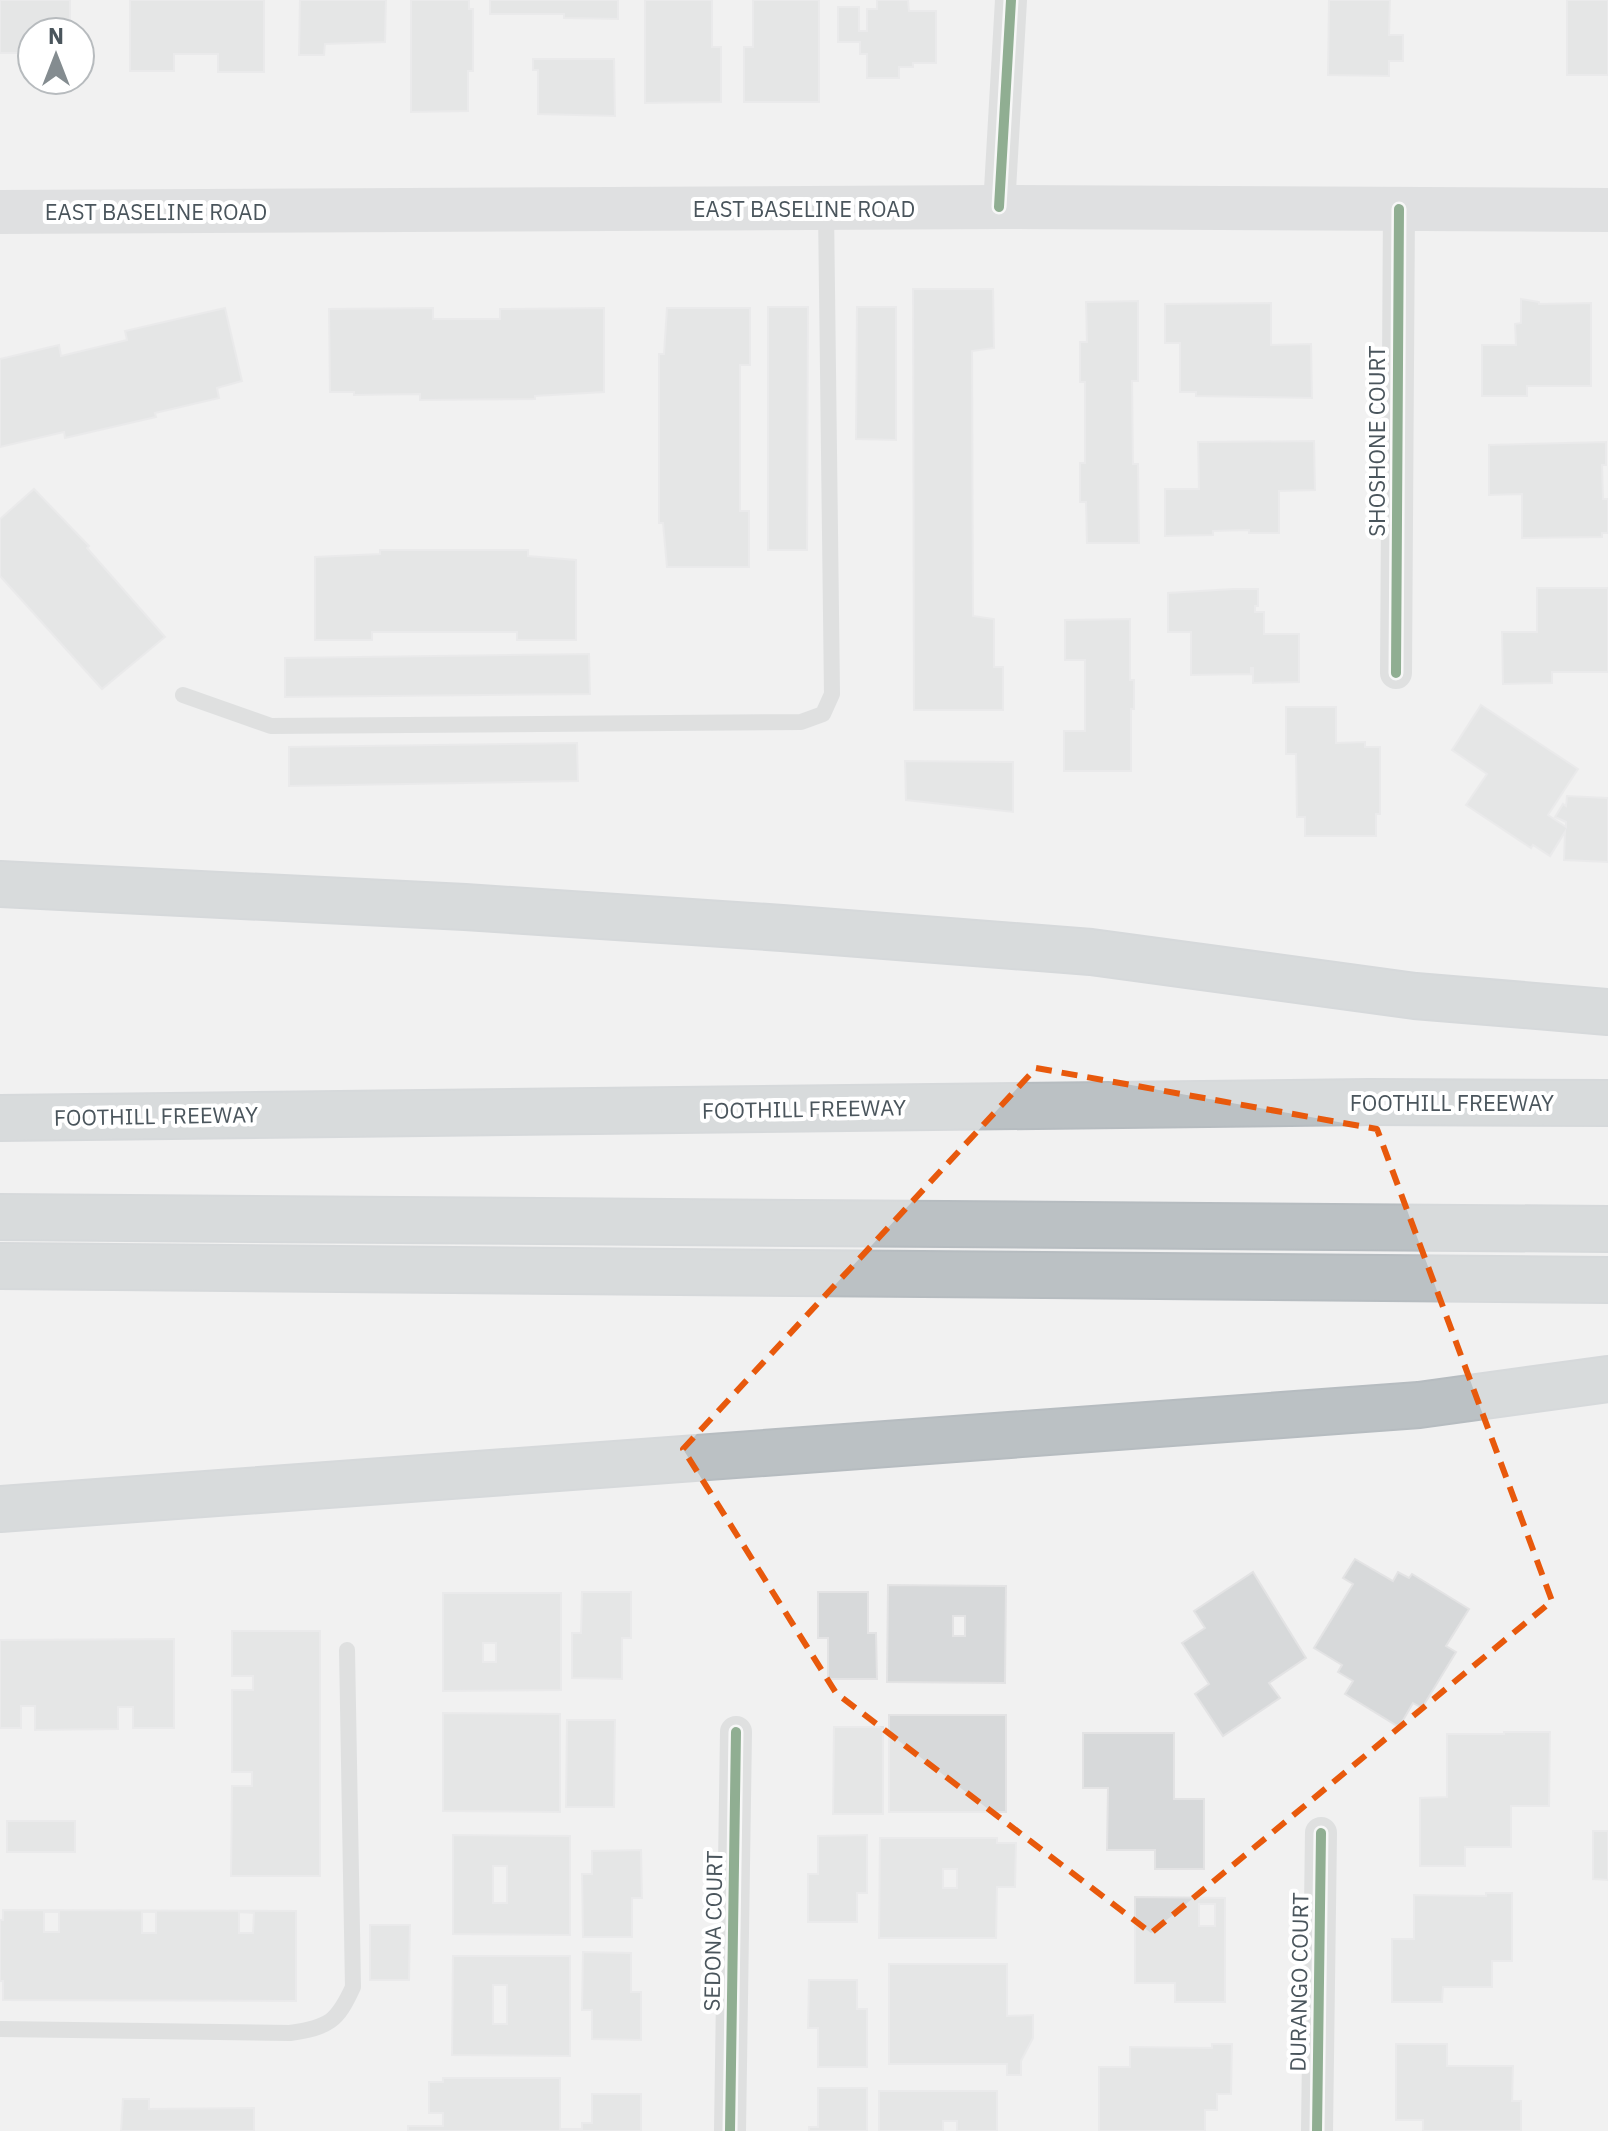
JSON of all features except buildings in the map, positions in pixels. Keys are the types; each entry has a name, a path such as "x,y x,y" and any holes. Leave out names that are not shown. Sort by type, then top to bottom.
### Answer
{"highway":[{"path":"0,884 433,905 1091,952 1415,996 1608,1012"},
{"name":"FOOTHILL FREEWAY","path":"0,1118 1321,1103 1608,1103"},
{"path":"0,1217 1608,1229"},
{"path":"0,1266 1608,1280"},
{"path":"0,1509 1419,1405 1608,1379"}],"main road":[{"name":"EAST BASELINE ROAD","path":"0,212 999,207 1608,210"}],"street":[{"path":"999,207 1011,0"},
{"name":"SHOSHONE COURT","path":"1396,673 1399,209"},
{"name":"SEDONA COURT","path":"730,2131 736,1732"},
{"name":"DURANGO COURT","path":"1317,2131 1321,1833"}],"lane":[{"path":"183,695 271,726 801,722 823,714 832,694 826,209"},
{"path":"0,2029 290,2033 317,2029 341,2014 353,1987 347,1650"}],"highlighted area":[{"path":"1036,1068 1377,1129 1552,1601 1151,1933 836,1693 683,1449"}],"cycle path":[{"path":"999,207 1011,0"},
{"path":"1396,673 1399,209"},
{"path":"730,2131 736,1732"},
{"path":"1317,2131 1321,1833"}]}
